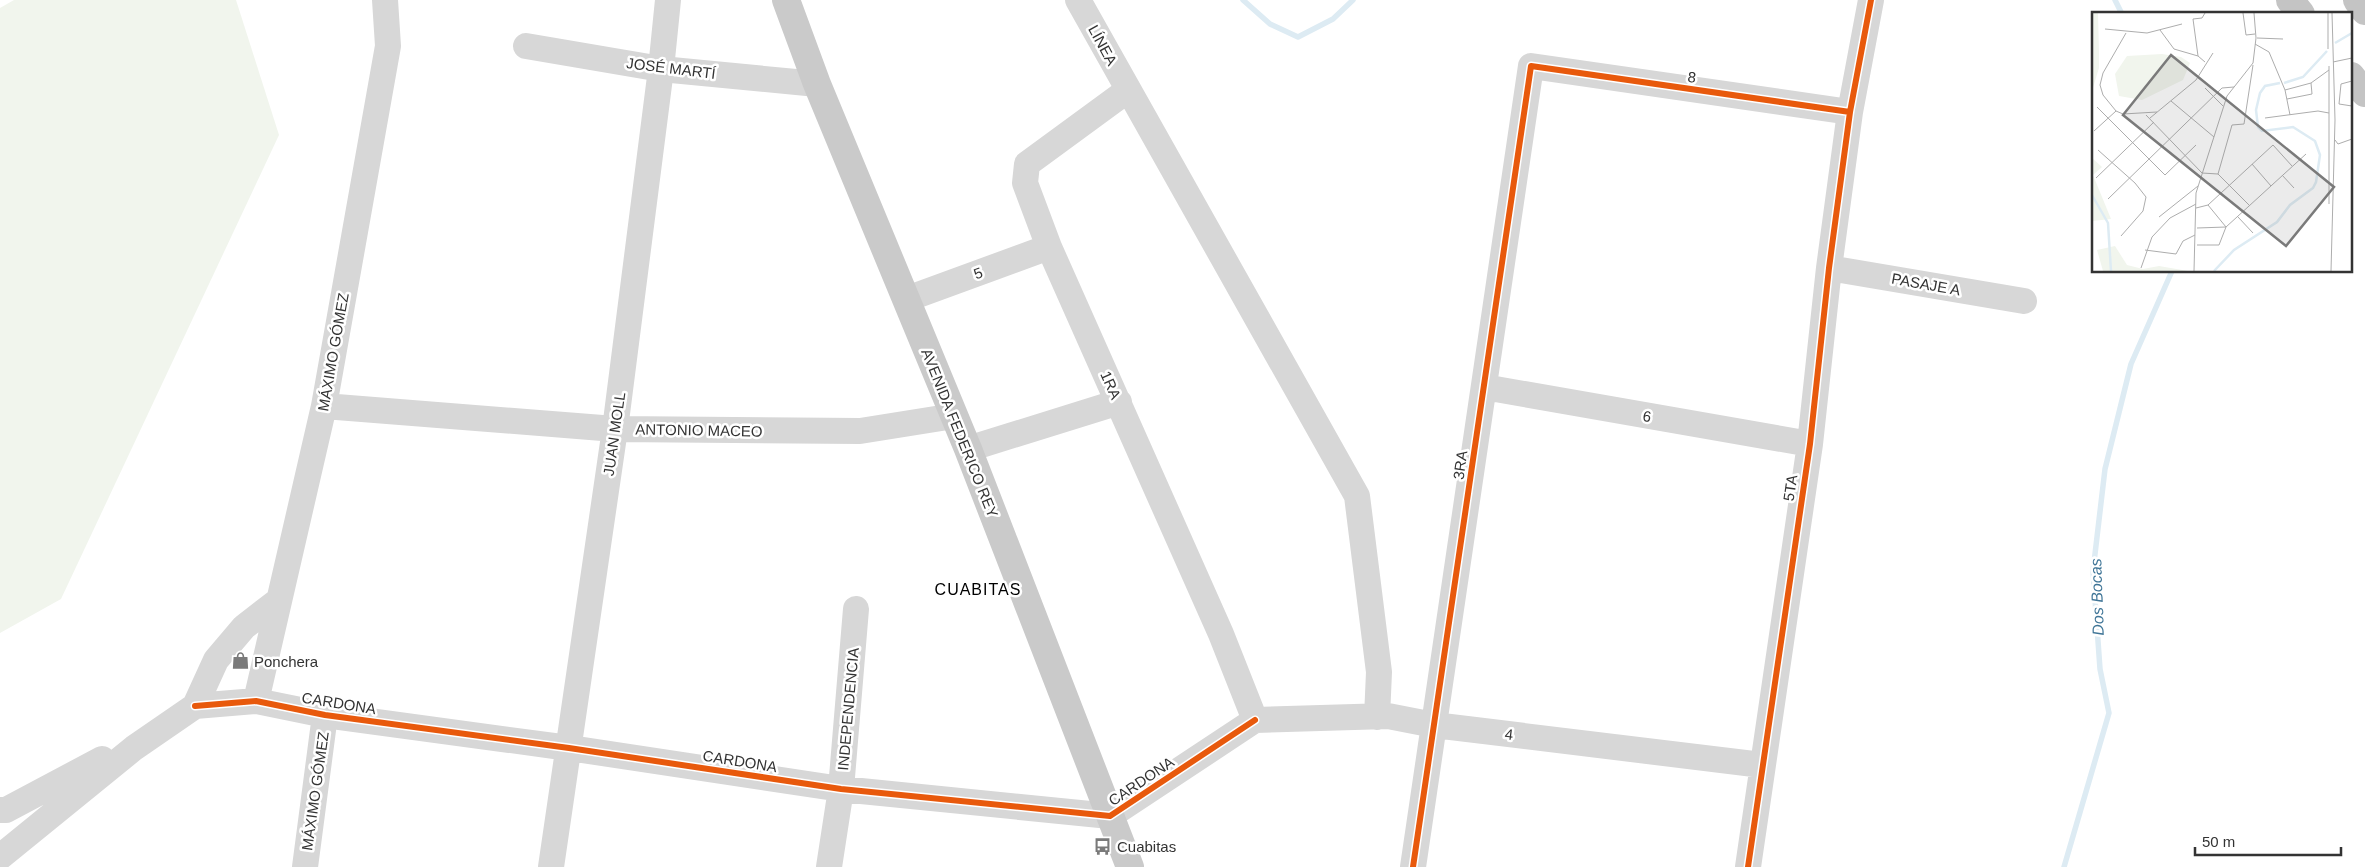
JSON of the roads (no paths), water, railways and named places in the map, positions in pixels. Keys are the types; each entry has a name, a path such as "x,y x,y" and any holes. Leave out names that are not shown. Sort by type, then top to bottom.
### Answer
{"highway":[{"path":"2290,0 2299,12"},
{"path":"2356,0 2365,11"},
{"path":"2352,77 2365,93"}],"main road":[{"name":"AVENIDA FEDERICO REY","path":"786,0 817,84 968,449 1130,867"}],"street":[{"name":"MÁXIMO GÓMEZ","path":"256,701 324,406 388,46 385,0"},
{"name":"JUAN MOLL","path":"551,867 615,429 661,69 668,0"},
{"name":"LÍNEA","path":"1078,0 1357,496 1379,672 1377,717"},
{"name":"5TA","path":"1748,867 1810,444 1829,268 1850,112 1871,0"},
{"name":"JOSÉ MARTÍ","path":"526,46 661,69 817,84"},
{"name":"8","path":"1531,66 1850,112"},
{"name":"3RA","path":"1413,867 1531,66"},
{"name":"1RA","path":"1128,90 1027,164 1025,183 1049,247 1221,634 1255,720"},
{"name":"5","path":"907,299 1049,247"},
{"name":"PASAJE A","path":"1829,268 2024,301"},
{"name":"6","path":"1484,387 1810,444"},
{"path":"968,449 1119,402"},
{"name":"ANTONIO MACEO","path":"324,406 615,429 860,431 954,416"},
{"path":"0,857 134,748 196,706 216,660 244,627 279,600"},
{"name":"INDEPENDENCIA","path":"829,867 841,789 856,609"},
{"name":"CARDONA","path":"196,706 256,701 325,715 569,748 841,789 1110,816 1255,720"},
{"name":"MÁXIMO GÓMEZ","path":"305,867 325,715"},
{"name":"4","path":"1255,720 1388,716 1434,725 1762,765"},
{"path":"0,810 6,810 106,757 134,748"}],"waterway":[{"name":"Dos Bocas","path":"1243,0 1270,24 1298,37 1333,19 1353,0"},
{"name":"Dos Bocas","path":"2115,0 2121,12"},
{"name":"Dos Bocas","path":"2064,867 2109,713 2100,669 2093,571 2105,469 2131,364 2172,272"}],"place":[{"name":"Ponchera","path":"240,661"},
{"name":"Cuabitas","path":"1103,846"}],"district":[{"name":"CUABITAS","path":"978,589"}]}
